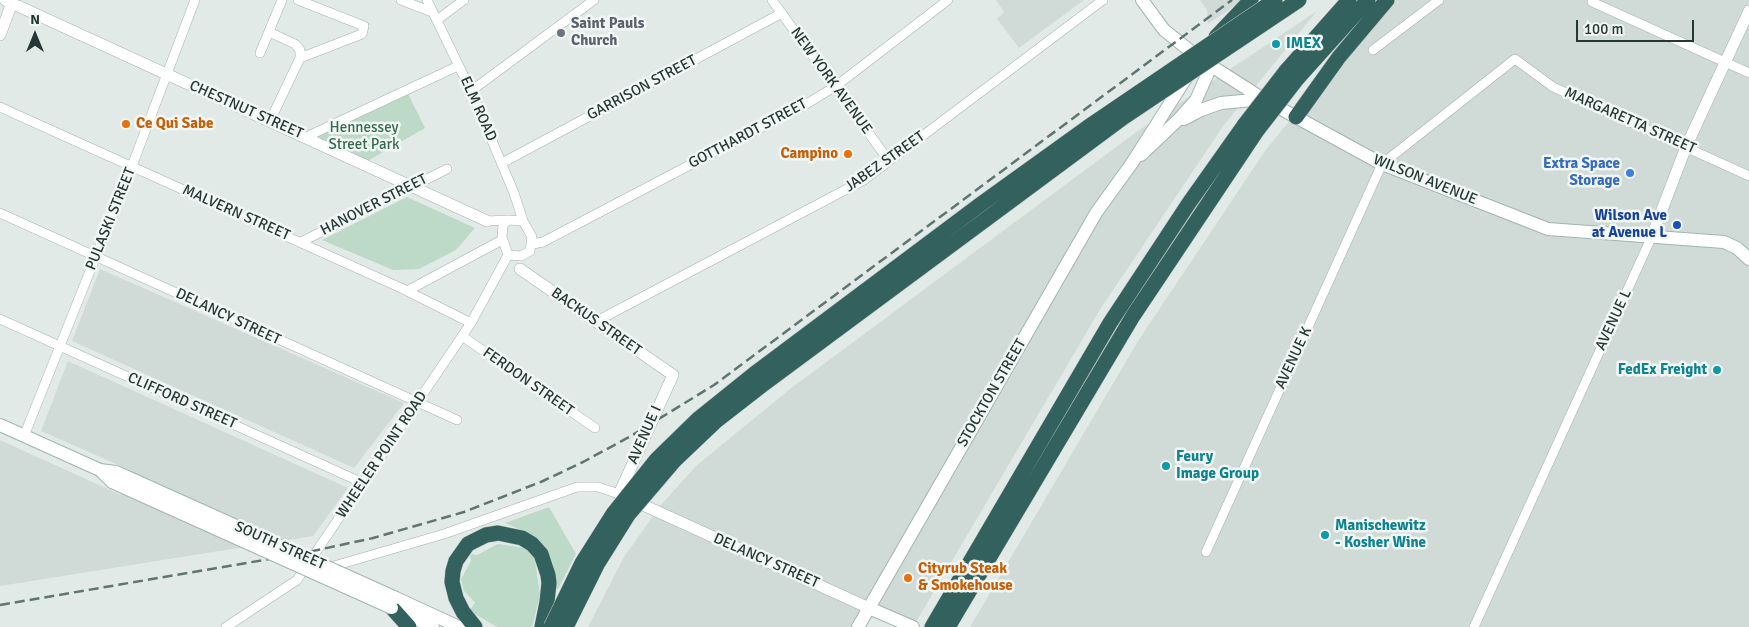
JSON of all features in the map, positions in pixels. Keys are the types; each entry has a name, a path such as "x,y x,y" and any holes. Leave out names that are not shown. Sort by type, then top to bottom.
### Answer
{"highway":[{"path":"1205,62 1221,30 1251,0"},
{"path":"551,627 579,569 613,514 648,469 698,419 787,349 1035,166 1276,0"},
{"path":"566,627 598,563 628,515 674,460 716,421 760,386 1124,117 1299,0"},
{"path":"932,627 951,608 1251,128 1349,0"},
{"path":"1292,75 1368,0"},
{"path":"1296,117 1339,57 1387,0"},
{"path":"475,627 458,605 452,582 456,561 468,544 486,535 498,533 522,538 532,544 541,554 548,575 548,602 542,627"},
{"path":"394,603 409,627"},
{"path":"948,627 951,608"}],"main road":[{"name":"WILSON AVENUE","path":"1142,0 1164,30 1205,62 1263,99 1382,164 1548,229 1724,242 1737,248 1749,259"},
{"name":"STOCKTON STREET","path":"1132,163 1173,125 1196,100 1205,62"},
{"name":"STOCKTON STREET","path":"858,627 1091,221 1205,62"},
{"path":"1173,125 1200,110 1221,103 1263,99"},
{"name":"SOUTH STREET","path":"0,425 100,470 112,482 394,603 459,627"},
{"name":"SOUTH STREET","path":"394,603 433,627"},
{"name":"DELANCY STREET","path":"869,608 912,627"}],"street":[{"name":"PULASKI STREET","path":"24,436 168,75 195,0"},
{"path":"260,53 282,0"},
{"path":"298,0 364,26 362,34 300,58"},
{"path":"401,0 435,16 464,0"},
{"name":"ELM ROAD","path":"427,0 471,91 502,163 523,221"},
{"path":"471,91 594,0"},
{"name":"NEW YORK AVENUE","path":"772,0 836,86 888,162"},
{"name":"GOTTHARDT STREET","path":"533,244 543,242 836,86 948,0"},
{"name":"JABEZ STREET","path":"595,322 864,180 1103,0"},
{"path":"1373,50 1440,0"},
{"name":"CHESTNUT STREET","path":"10,1 488,221"},
{"path":"0,35 10,1"},
{"path":"1593,1 1749,73"},
{"name":"AVENUE L","path":"1474,627 1652,236 1686,147 1749,11"},
{"name":"GARRISON STREET","path":"502,163 782,13"},
{"path":"269,32 295,44 300,50 300,58 270,121"},
{"name":"MARGARETTA STREET","path":"1382,164 1515,59 1553,87 1749,176"},
{"path":"306,137 458,66"},
{"name":"MALVERN STREET","path":"0,107 301,242 471,323"},
{"name":"AVENUE K","path":"1206,552 1382,164"},
{"name":"HANOVER STREET","path":"301,242 412,185 448,169"},
{"name":"DELANCY STREET","path":"0,213 457,420"},
{"path":"502,236 503,226 508,220"},
{"path":"488,221 523,221 532,237 533,244 530,251 513,256"},
{"path":"488,221 502,236 520,269"},
{"path":"407,291 502,236"},
{"name":"WHEELER POINT ROAD","path":"226,627 297,580 471,323 513,256"},
{"name":"BACKUS STREET","path":"520,269 673,375"},
{"name":"CLIFFORD STREET","path":"0,319 363,483"},
{"name":"FERDON STREET","path":"462,336 595,428"},
{"name":"AVENUE I","path":"619,494 673,375"},
{"path":"297,580 333,566 444,534 577,487 598,487 619,494"},
{"name":"DELANCY STREET","path":"619,494 869,608"}],"shaded area":[{"path":"996,0 1084,0 1019,48 997,19 1004,12"},
{"path":"1200,0 1243,0 1208,24 1207,10"},
{"path":"1396,0 1749,0 1749,627 970,627 1138,341 1265,151 1345,52"},
{"path":"1317,11 1224,125 1101,308 913,627 870,605 858,627 588,627 624,557 660,506 696,466 790,389 1135,133"},
{"path":"100,269 404,403 354,468 72,341"},
{"path":"68,361 348,488 313,536 0,586 0,440 121,495 132,471 41,431"}],"green space":[{"name":"Hennessey Street Park","path":"406,90 425,128 364,163 306,137"},
{"path":"407,197 475,228 456,250 419,269 393,270 322,240"},
{"path":"549,507 576,554 558,589 556,589 553,563 544,547 526,532 505,523"},
{"path":"498,544 526,548 534,554 540,595 532,627 497,627 470,611 475,602 464,591 461,579 471,561 470,556 472,554 477,555"}],"railway":[{"path":"0,605 299,554 373,538 464,512 543,481 583,462 631,436 714,385 1232,0"}],"place":[{"name":"Saint Pauls Church","path":"561,33"},
{"name":"IMEX","path":"1276,44"},
{"name":"Ce Qui Sabe","path":"126,124"},
{"name":"Campino","path":"848,154"},
{"name":"Extra Space Storage","path":"1630,173"},
{"name":"Wilson Ave at Avenue L","path":"1677,225"},
{"name":"FedEx Freight","path":"1717,370"},
{"name":"Feury Image Group","path":"1166,466"},
{"name":"Manischewitz - Kosher Wine","path":"1325,535"},
{"name":"Cityrub Steak & Smokehouse","path":"908,578"}]}
